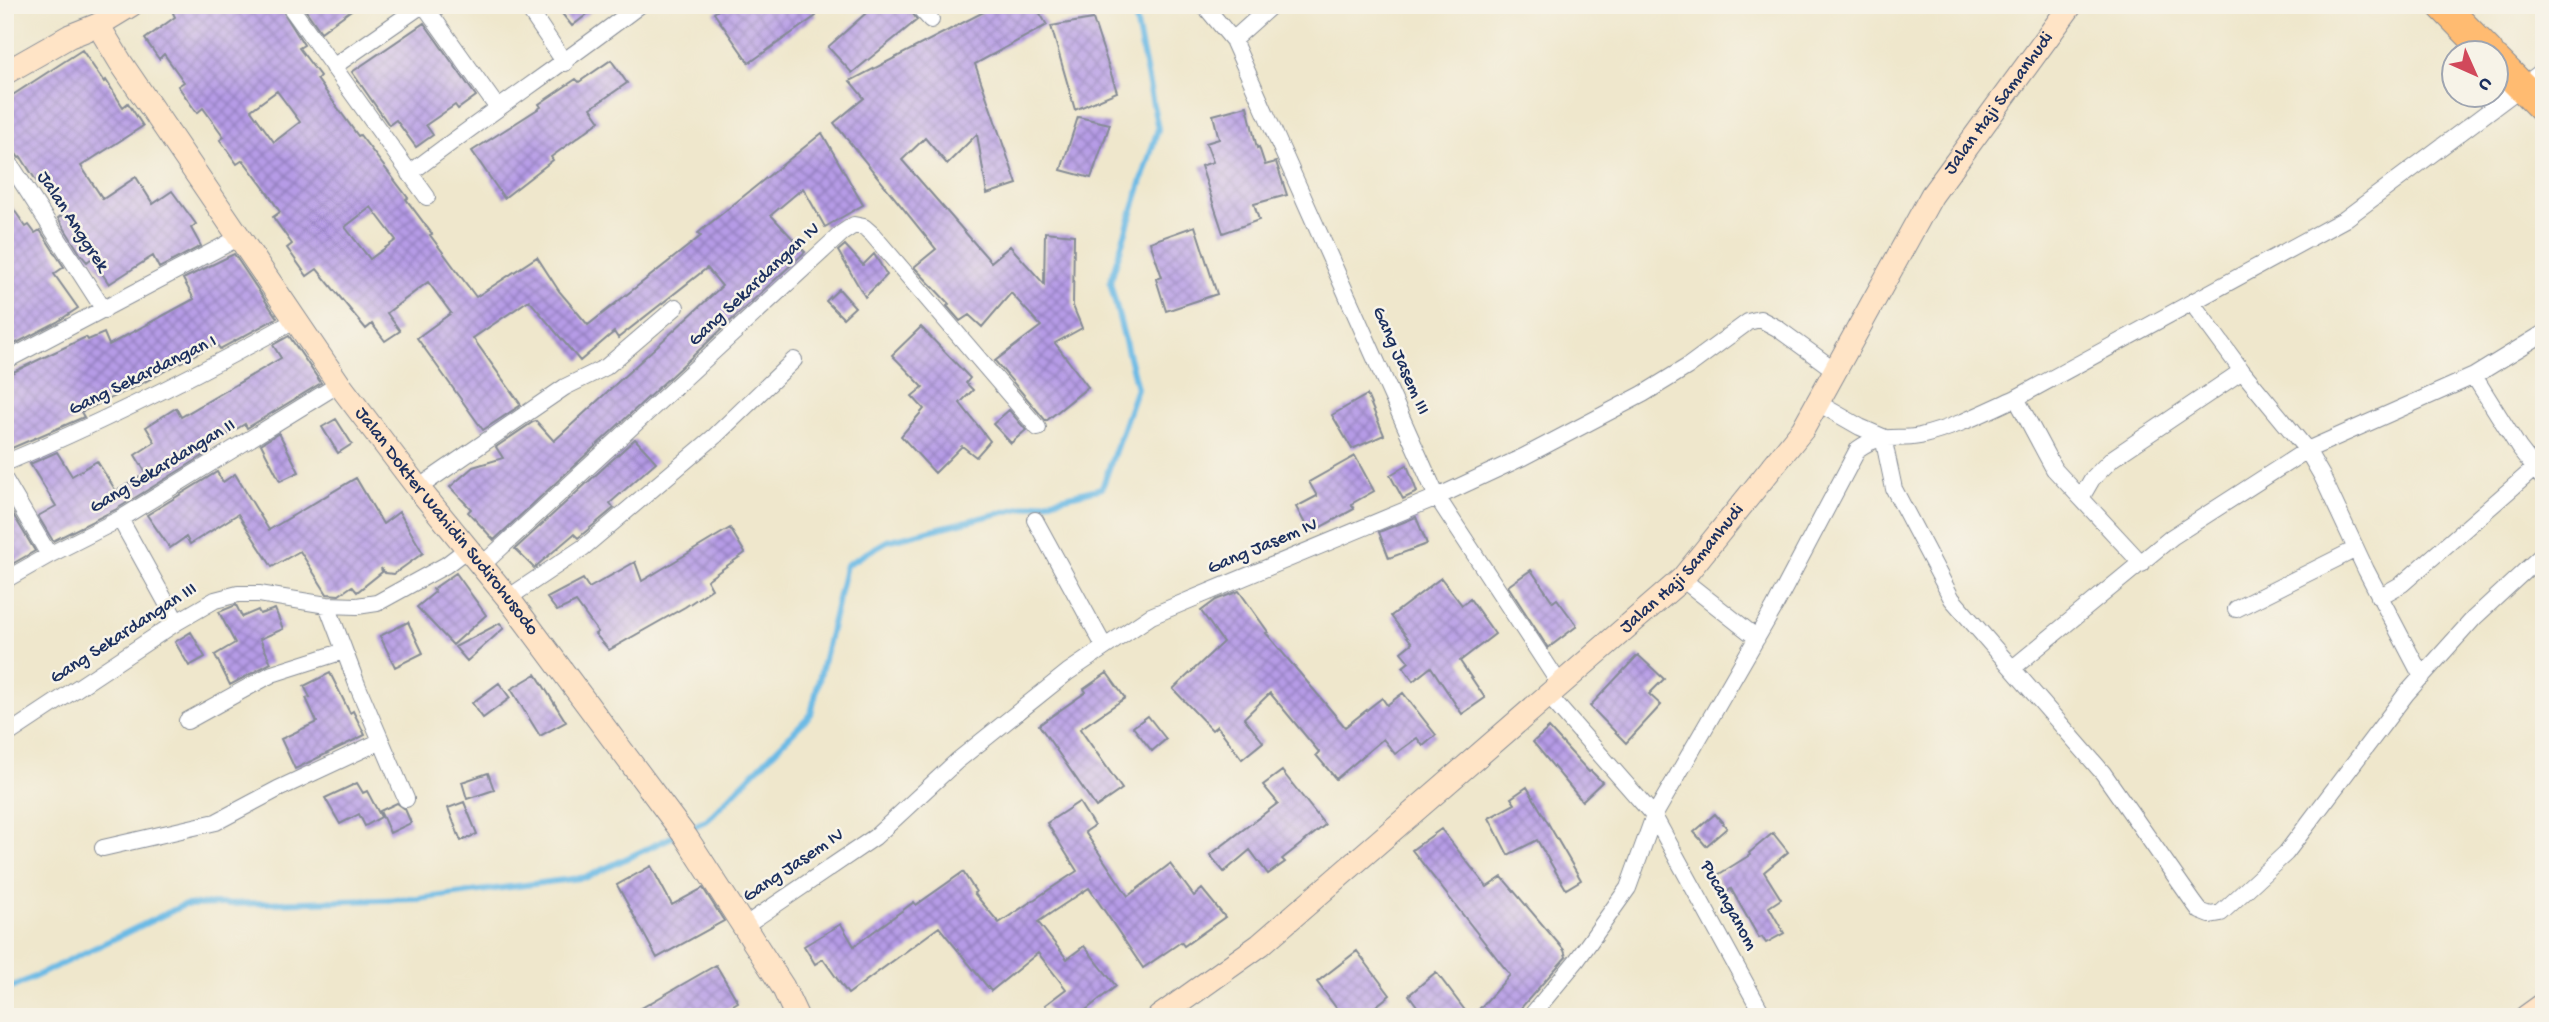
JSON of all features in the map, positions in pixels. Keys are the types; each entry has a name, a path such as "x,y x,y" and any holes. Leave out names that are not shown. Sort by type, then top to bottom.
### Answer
{"highway":[{"path":"2442,5 2474,38"},
{"path":"2510,67 2532,78 2544,109"}],"street":[{"path":"5,73 131,5"},
{"path":"289,5 427,197"},
{"path":"333,67 423,5 497,107"},
{"path":"526,5 565,63"},
{"path":"409,174 497,107 565,63 640,5"},
{"path":"917,5 931,20"},
{"name":"Gang Jasem III","path":"1204,5 1233,40 1437,497 1553,689"},
{"path":"1233,40 1272,5"},
{"name":"Jalan Haji Samanhudi","path":"1159,1017 1260,946 1682,579 1803,429 1932,195 2071,5"},
{"name":"Jalan Dokter Wahidin Sudirohusodo","path":"98,25 339,384 418,488 508,598 687,837 783,987 797,1017"},
{"path":"1530,1017 1577,960 1628,888 1654,816 1757,638 1855,453 1862,446 1882,437 1918,436 1973,418 2017,398 2192,303 2344,219 2532,78"},
{"name":"Jalan Anggrek","path":"5,156 104,310"},
{"name":"Gang Sekardangan IV","path":"475,557 854,225 864,227 872,234 1038,428"},
{"path":"5,361 240,237"},
{"path":"2192,303 2242,371 2307,450 2379,597 2422,677"},
{"path":"418,488 565,387 606,368 676,307"},
{"name":"Gang Sekardangan I","path":"5,463 143,402 296,320"},
{"name":"Gang Jasem IV","path":"744,926 875,837 957,761 1068,672 1152,616 1437,497 1523,457 1643,394 1687,367 1748,322 1760,320 1777,328 1836,371"},
{"path":"2014,668 2172,537 2307,450 2474,376 2544,333"},
{"path":"508,598 584,548 715,436 794,360"},
{"path":"2081,498 2092,479 2113,458 2242,371"},
{"path":"2379,597 2402,584 2541,470 2519,448 2474,376"},
{"name":"Gang Sekardangan II","path":"5,580 120,519 339,384"},
{"path":"2017,398 2054,469 2142,564"},
{"path":"1818,403 1882,437"},
{"path":"1882,437 1894,489 1952,599 2103,773 2200,911 2210,915 2221,913 2286,853 2357,757 2422,677 2474,618 2544,552"},
{"path":"5,480 49,555"},
{"path":"120,519 177,622"},
{"path":"1035,520 1104,646"},
{"path":"2236,609 2356,549"},
{"name":"Gang Sekardangan III","path":"5,736 177,622 215,600 238,594 279,596 327,605 357,607 377,603 446,565 475,557"},
{"path":"1682,579 1757,638"},
{"path":"327,605 406,799"},
{"path":"187,722 272,674 344,651"},
{"name":"Pucanganom","path":"1553,689 1654,816 1764,1017"},
{"path":"103,848 216,822 278,789 381,741"},
{"path":"2526,1017 2544,1004"}],"building":[{"path":"184,5 279,5 304,45 299,48 320,76 317,79 408,198 406,199 432,234 430,235 476,297 537,257 559,291 588,325 701,236 698,233 822,133 863,205 825,227 803,188 771,215 805,252 494,540 468,512 471,509 450,487 473,467 503,458 496,447 533,422 536,421 554,441 722,286 707,268 618,338 614,332 580,361 529,300 473,338 521,405 483,430 417,338 451,313 428,282 387,313 400,331 385,341 372,324 366,329 317,269 307,276 287,248 292,244 273,217 280,212 267,192 243,160 237,164 220,140 224,137 203,108 197,113 178,86 184,82 164,54 159,59 145,39 175,17 173,13","holes":["277,91 300,122 274,142 251,110","371,207 396,240 370,259 345,227"]},
{"path":"302,5 358,5 321,32"},
{"path":"555,5 599,5 572,26"},
{"path":"725,5 808,5 816,16 749,63 714,13"},
{"path":"875,5 907,5 917,20 852,73 828,47"},
{"path":"997,5 1035,5 1047,25 975,64 1017,184 987,194 977,134 947,164 925,138 902,160 991,262 1010,246 1044,284 1045,232 1074,235 1073,306 1082,328 1055,343 1088,387 1046,421 995,361 1041,326 1011,293 982,327 969,315 960,321 947,306 949,304 914,267 936,249 834,123 864,98 850,81"},
{"path":"1093,19 1117,92 1075,110 1051,26"},
{"path":"424,23 476,96 458,109 455,105 426,125 433,135 416,147 396,120 389,125 352,72"},
{"path":"82,50 123,107 128,103 143,126 81,166 103,199 136,177 153,204 172,191 196,224 191,228 201,246 159,268 153,256 109,284 92,258 87,262 81,255 58,218 62,215 39,180 37,182 5,138 5,100"},
{"path":"611,60 627,83 591,108 600,121 551,157 553,160 504,198 472,151 541,107 539,104 576,79 579,82"},
{"path":"1247,106 1257,148 1259,147 1265,165 1276,162 1287,195 1254,204 1259,220 1223,233 1201,166 1213,162 1206,143 1219,139 1213,115"},
{"path":"1078,117 1110,124 1091,178 1061,170"},
{"path":"5,197 26,227 29,225 35,233 40,230 64,267 54,274 78,308 5,349"},
{"path":"1195,226 1217,294 1166,311 1156,279 1162,277 1150,242"},
{"path":"845,245 863,265 874,254 887,275 865,297 838,251"},
{"path":"234,254 277,318 220,349 216,343 137,386 81,412 84,417 5,451 5,376 86,337 88,340 104,333 109,345 194,299 183,279"},
{"path":"839,289 855,307 843,318 826,301"},
{"path":"921,327 970,378 966,383 973,390 960,403 990,441 976,457 962,446 935,473 901,436 924,409 912,396 923,387 892,355"},
{"path":"289,336 321,383 247,428 245,424 203,449 206,454 115,510 53,541 38,516 56,506 30,464 57,452 72,476 97,461 116,491 146,473 135,455 155,442 146,427 176,408 181,417 281,358 273,345"},
{"path":"1367,395 1384,435 1352,449 1332,415"},
{"path":"1009,410 1026,430 1011,443 993,424"},
{"path":"336,419 352,444 338,453 322,427"},
{"path":"279,433 299,472 280,481 261,444"},
{"path":"635,439 656,462 610,503 614,508 578,538 574,534 534,568 515,549"},
{"path":"1355,456 1374,491 1351,504 1354,509 1310,533 1296,507 1317,496 1309,482"},
{"path":"1407,465 1417,492 1403,499 1390,475"},
{"path":"217,472 223,482 235,474 269,530 356,478 383,524 399,512 423,553 394,574 385,573 381,568 382,572 357,592 352,586 339,595 327,594 300,551 272,567 238,514 190,544 186,537 170,548 147,515"},
{"path":"5,501 35,551 12,564 5,553"},
{"path":"1416,517 1427,544 1389,558 1379,532"},
{"path":"730,528 745,553 707,580 712,589 609,650 595,634 598,632 576,602 557,611 547,598 583,579 589,588 635,562 642,581"},
{"path":"1531,570 1553,602 1557,599 1577,626 1548,648 1508,586"},
{"path":"456,573 486,615 453,645 417,607 435,592 433,589"},
{"path":"1441,578 1462,605 1470,599 1495,634 1460,661 1485,698 1462,714 1431,667 1413,681 1403,667 1409,662 1401,652 1412,643 1391,616"},
{"path":"1239,591 1268,632 1266,633 1345,727 1382,698 1387,705 1403,693 1436,735 1423,746 1417,738 1395,754 1383,739 1336,779 1316,755 1319,752 1270,693 1244,718 1263,742 1242,759 1217,726 1212,730 1173,689 1223,642 1201,611 1216,600"},
{"path":"236,605 242,617 258,610 260,614 275,609 283,629 260,639 271,663 230,685 215,655 235,643 219,612"},
{"path":"408,622 423,653 395,667 380,636"},
{"path":"500,623 504,628 467,661 455,647"},
{"path":"191,632 205,657 189,666 175,642"},
{"path":"1638,655 1664,679 1649,694 1661,705 1626,743 1590,706"},
{"path":"330,673 350,713 353,711 365,735 295,769 281,739 317,722 306,698 310,697 304,686"},
{"path":"1107,673 1125,698 1080,729 1122,789 1096,807 1039,725 1086,692 1084,689"},
{"path":"536,674 566,722 540,736 511,689"},
{"path":"499,683 510,698 483,718 472,703"},
{"path":"1148,716 1166,739 1152,751 1133,727"},
{"path":"1549,728 1589,772 1602,782 1582,801 1533,742"},
{"path":"1282,771 1325,825 1282,859 1285,862 1268,874 1250,850 1224,872 1210,855 1278,803 1263,785"},
{"path":"488,773 494,790 467,799 462,782"},
{"path":"357,783 363,793 367,791 381,817 365,826 359,814 340,824 325,798"},
{"path":"1527,787 1581,880 1566,889 1537,840 1508,855 1489,818 1515,804 1511,798"},
{"path":"464,802 477,834 461,841 448,808"},
{"path":"1079,802 1094,826 1085,832 1128,896 1170,864 1194,896 1202,889 1225,917 1184,946 1181,942 1143,968 1089,888 1054,911 1038,922 1067,959 1084,946 1116,986 1077,1017 1053,1017 1045,1005 1066,989 1038,953 991,991 939,927 848,994 823,959 815,964 804,946 841,924 854,946 914,902 916,905 963,872 976,892 974,893 999,923 1077,871 1047,823"},
{"path":"397,803 405,809 411,823 390,833 380,811"},
{"path":"1715,814 1727,828 1706,846 1694,832"},
{"path":"1441,829 1487,887 1502,877 1564,950 1566,957 1513,1017 1472,1017 1510,975 1412,850"},
{"path":"1773,833 1788,852 1764,872 1781,899 1769,907 1784,933 1766,943 1762,937 1759,938 1731,889 1726,892 1716,876 1750,855 1749,853"},
{"path":"651,866 672,905 703,888 724,921 657,958 617,885"},
{"path":"1357,951 1390,995 1362,1017 1343,1017 1317,982"},
{"path":"716,965 738,1002 713,1017 626,1017"},
{"path":"1436,972 1470,1017 1425,1017 1409,995"}],"waterway":[{"path":"686,830 707,820 811,714 846,565 887,541 1102,488 1137,388 1110,282 1158,129 1133,5"},
{"path":"5,991 184,905 418,899 587,877 676,835"}]}
